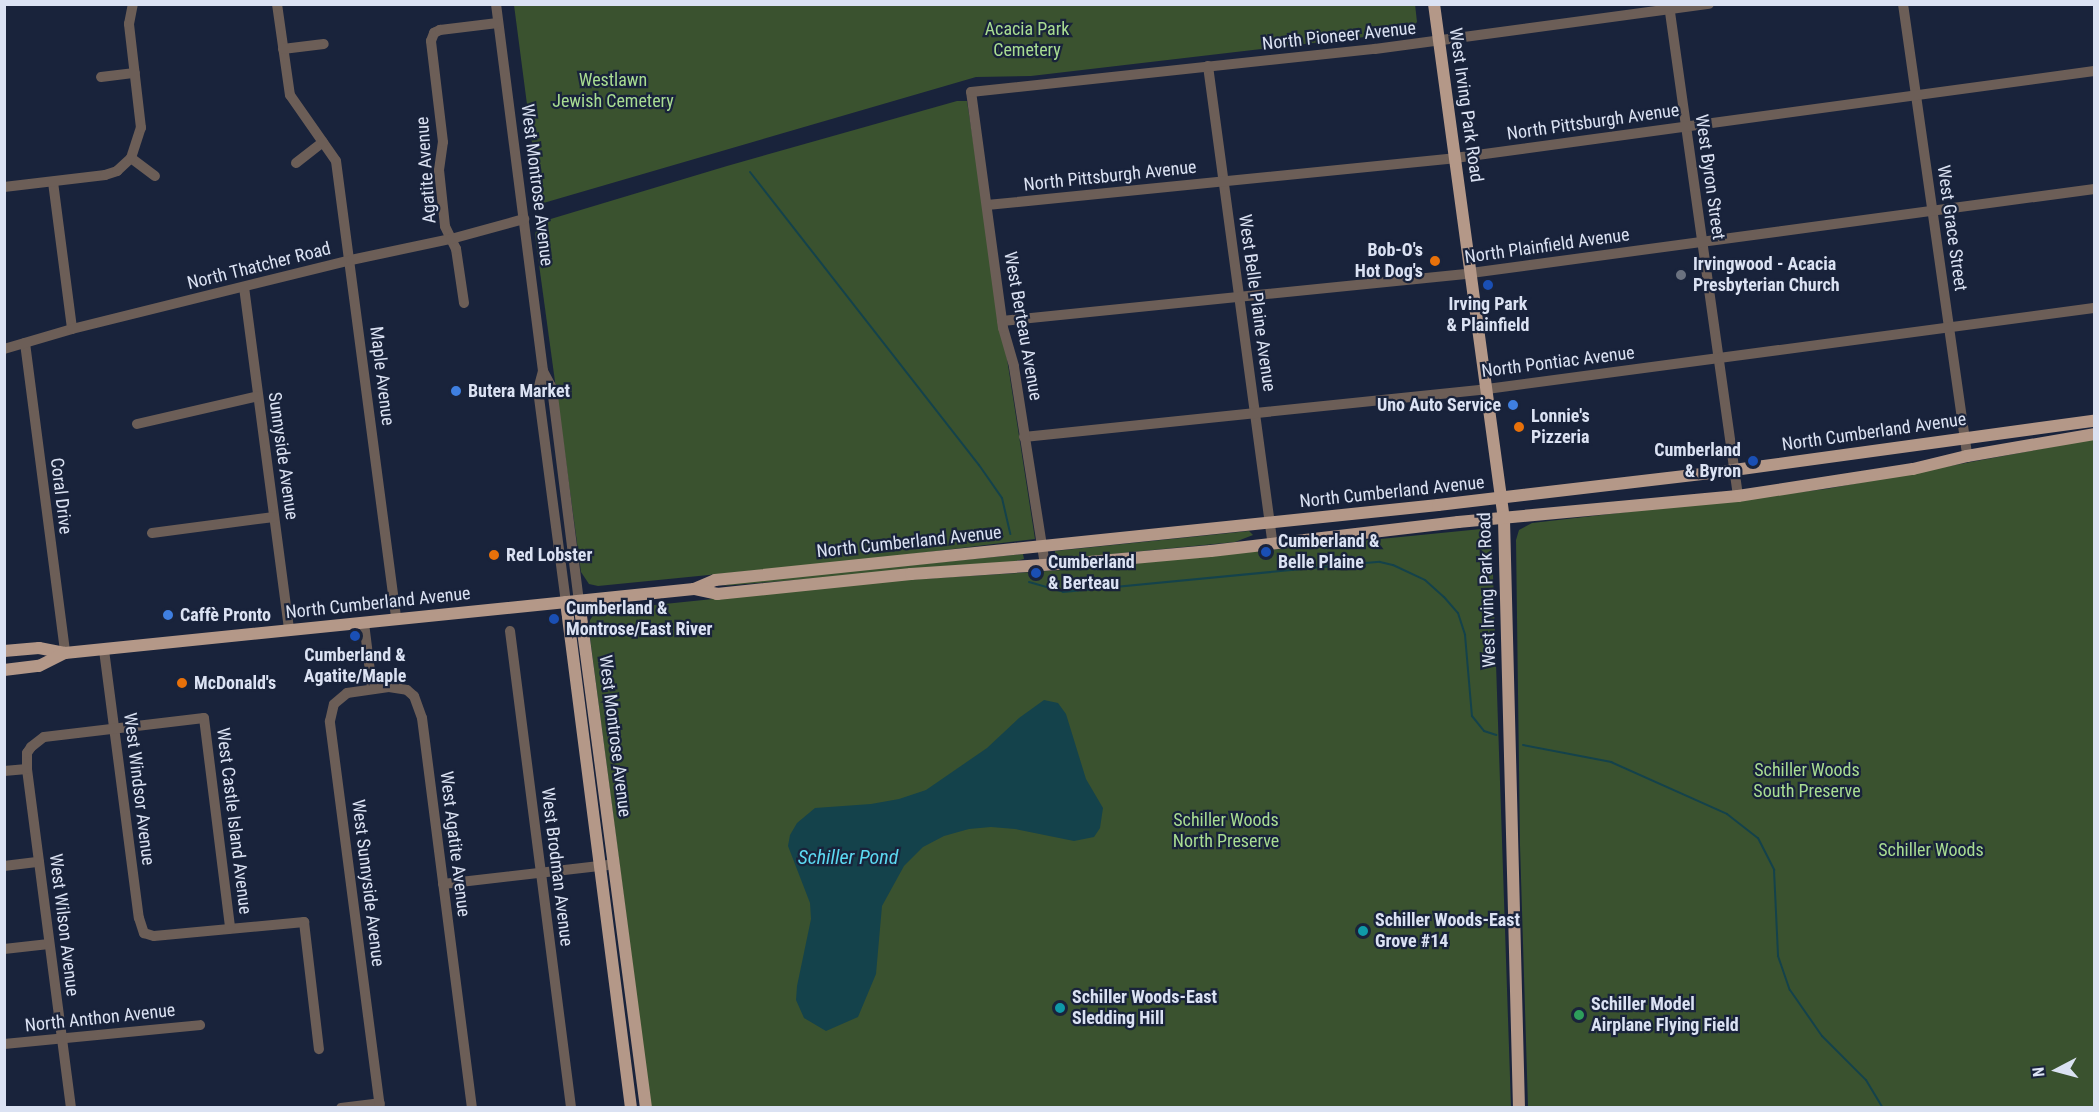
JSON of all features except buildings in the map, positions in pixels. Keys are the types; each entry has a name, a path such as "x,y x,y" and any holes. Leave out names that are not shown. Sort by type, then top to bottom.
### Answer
{"main road":[{"name":"West Irving Park Road","path":"1434,4 1504,520 1519,1107"},
{"name":"North Cumberland Avenue","path":"694,589 715,579 1501,498 1734,470 2094,421"},
{"name":"North Cumberland Avenue","path":"4,651 39,648 65,653 104,650 694,589 717,594 880,576 1045,565 1738,496 1913,469 1967,456 2094,434"},
{"name":"West Montrose Avenue","path":"579,600 646,1107"},
{"name":"West Montrose Avenue","path":"566,602 632,1107"},
{"name":"North Cumberland Avenue","path":"4,670 39,666 65,653"}],"street":[{"path":"4,187 90,178 117,171 131,158 141,128 129,24 133,4"},
{"name":"Maple Avenue","path":"277,4 290,95 336,161 351,260 396,619"},
{"name":"West Montrose Avenue","path":"496,4 543,371 552,388 579,600"},
{"name":"North Pioneer Avenue","path":"971,92 1439,41 1669,7 1709,4"},
{"name":"West Grace Street","path":"1903,4 1967,456"},
{"name":"West Byron Street","path":"1669,7 1738,496"},
{"name":"Agatite Avenue","path":"464,303 456,249 445,226 440,177 443,142 431,45 434,33 444,29 498,23"},
{"path":"283,50 324,44"},
{"name":"West Belle Plaine Avenue","path":"1208,66 1273,544"},
{"name":"North Pittsburgh Avenue","path":"987,205 1455,158 2094,71"},
{"path":"101,77 135,73"},
{"name":"West Berteau Avenue","path":"971,92 1002,321 1014,366 1045,565"},
{"path":"296,163 323,142"},
{"path":"131,158 155,176"},
{"path":"53,182 72,329"},
{"name":"North Plainfield Avenue","path":"1002,321 1471,273 2094,189"},
{"name":"North Thatcher Road","path":"4,349 72,329 244,286 450,239 524,219"},
{"name":"Sunnyside Avenue","path":"244,286 289,630"},
{"name":"North Pontiac Avenue","path":"1024,437 1487,388 2094,308"},
{"name":"Coral Drive","path":"25,343 65,653"},
{"name":"West Montrose Avenue","path":"543,371 538,390 566,602"},
{"path":"137,424 258,396"},
{"path":"152,533 274,517"},
{"path":"364,623 372,687"},
{"name":"West Brodman Avenue","path":"510,631 571,1107"},
{"name":"West Windsor Avenue","path":"104,650 139,918 144,933 154,936 231,928"},
{"name":"West Agatite Avenue","path":"372,687 407,690 419,704 472,1107"},
{"name":"West Sunnyside Avenue","path":"372,687 346,693 334,704 330,722 380,1105"},
{"name":"West Castle Island Avenue","path":"115,729 204,718 231,928"},
{"name":"West Wilson Avenue","path":"71,1107 27,769 27,753 44,737 115,729"},
{"path":"4,771 27,769"},
{"path":"4,866 39,862"},
{"path":"443,884 614,864"},
{"path":"231,928 304,922 319,1049"},
{"path":"4,949 49,944"},
{"name":"North Anthon Avenue","path":"4,1044 200,1025"},
{"path":"340,1107 380,1105"}],"green space":[{"name":"Westlawn Jewish Cemetery","path":"1415,4 1417,22 1408,32 1031,76 976,77 540,204 514,5"},
{"path":"957,101 967,101 1035,539 880,558 598,586 589,584 581,572 535,235 537,226 544,221 727,166"},
{"name":"Schiller Woods South Preserve","path":"2094,439 2094,1107 1528,1107 1520,845 1516,540 1519,530 1532,523 1826,489"},
{"name":"Schiller Woods North Preserve","path":"1481,529 1489,536 1492,545 1511,1107 651,1107 589,630 590,620 594,614 606,610 888,581 1080,569"},
{"path":"1249,531 1253,535 1235,542 1061,559 1055,556 1055,551"},
{"path":"1023,554 1024,559 1012,562 722,586 740,582"}],"water":[{"name":"Schiller Pond","path":"1044,700 1058,703 1066,714 1086,779 1103,808 1100,828 1094,837 1074,841 1015,829 991,827 969,829 944,836 923,847 904,866 882,906 876,974 858,1017 826,1031 804,1018 796,1000 811,919 810,903 788,846 790,835 797,823 815,808 871,804 899,799 926,790 987,748 1019,718"}],"waterway":[{"path":"750,172 979,465 1002,498 1010,534"},
{"path":"1029,582 1063,592 1342,565 1380,562 1393,565 1425,580 1458,613 1465,635 1472,716 1484,731 1496,735"},
{"path":"1523,745 1611,762 1727,814 1758,838 1774,870 1778,956 1790,990 1822,1036 1866,1080 1883,1108"}],"place":[{"name":"Bob-O's Hot Dog's","path":"1435,261"},
{"name":"Irvingwood - Acacia Presbyterian Church","path":"1681,275"},
{"name":"Irving Park & Plainfield","path":"1488,285"},
{"name":"Butera Market","path":"456,391"},
{"name":"Uno Auto Service","path":"1513,405"},
{"name":"Lonnie's Pizzeria","path":"1519,427"},
{"name":"Cumberland & Byron","path":"1753,461"},
{"name":"Cumberland & Belle Plaine","path":"1266,552"},
{"name":"Red Lobster","path":"494,555"},
{"name":"Cumberland & Berteau","path":"1036,573"},
{"name":"Caffè Pronto","path":"168,615"},
{"name":"Cumberland & Montrose/East River","path":"554,619"},
{"name":"Cumberland & Agatite/Maple","path":"355,636"},
{"name":"McDonald's","path":"182,683"},
{"name":"Schiller Woods-East Grove #14","path":"1363,931"},
{"name":"Schiller Woods-East Sledding Hill","path":"1060,1008"},
{"name":"Schiller Model Airplane Flying Field","path":"1579,1015"}],"park label":[{"name":"Acacia Park Cemetery","path":"1027,40"},
{"name":"Schiller Woods","path":"1931,850"}]}
